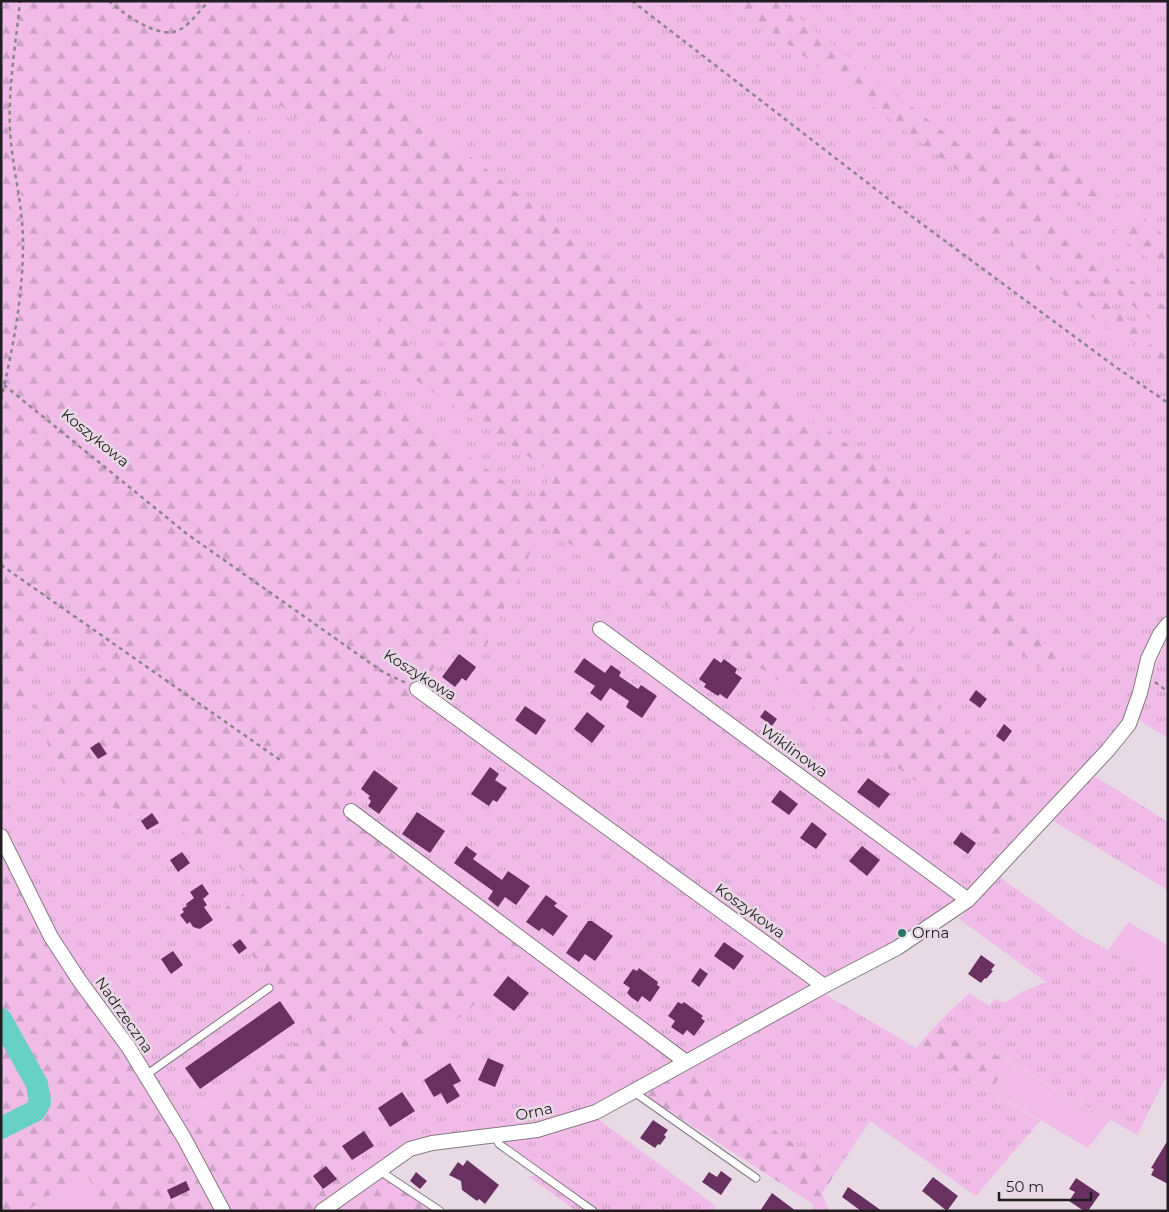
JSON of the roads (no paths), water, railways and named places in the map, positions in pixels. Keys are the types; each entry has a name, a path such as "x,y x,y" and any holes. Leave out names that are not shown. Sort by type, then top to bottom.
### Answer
{"street":[{"name":"Orna","path":"322,1211 410,1149 432,1143 537,1130 596,1112 824,986 897,948 968,900 1108,750 1129,724 1140,693 1148,659 1160,634 1168,624"},
{"name":"Wiklinowa","path":"600,629 968,900"},
{"name":"Koszykowa","path":"417,689 824,986"},
{"path":"351,811 686,1062"},
{"name":"Nadrzeczna","path":"1,836 51,937 146,1075 184,1138 223,1211"}],"lane":[{"path":"146,1075 269,988"},
{"path":"634,1092 756,1178"},
{"path":"495,1135 499,1144 593,1211"},
{"path":"379,1170 440,1211"}],"waterway":[{"path":"1,1019 37,1084 40,1102 35,1111 1,1128"}],"place":[{"name":"Orna","path":"902,933"}]}
